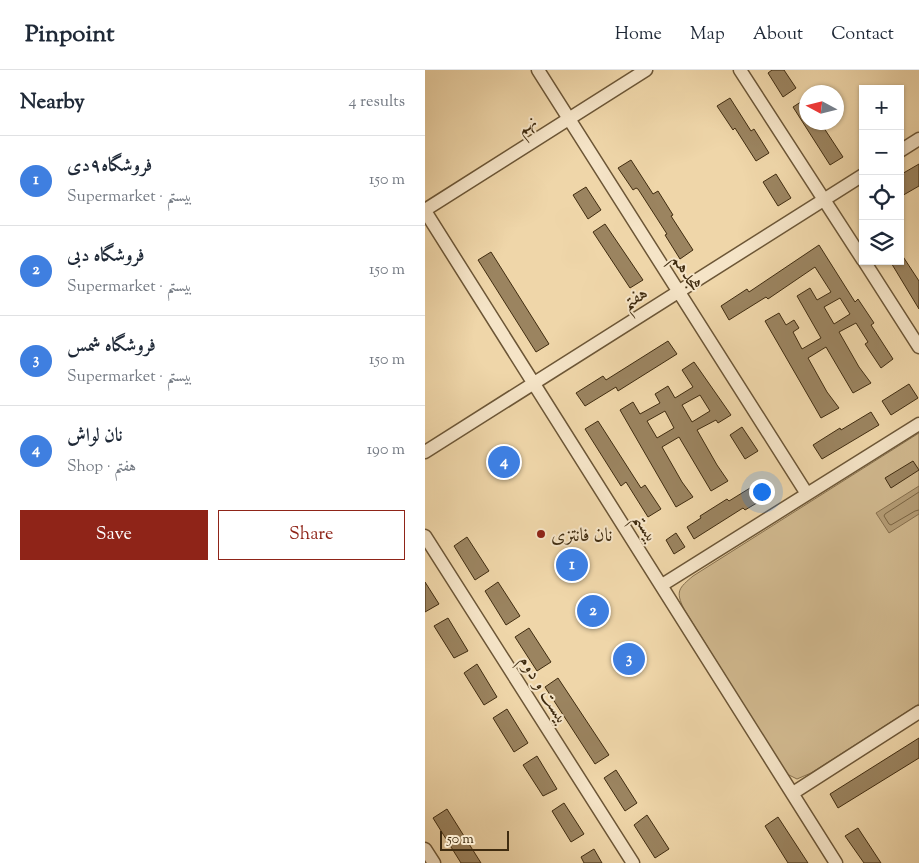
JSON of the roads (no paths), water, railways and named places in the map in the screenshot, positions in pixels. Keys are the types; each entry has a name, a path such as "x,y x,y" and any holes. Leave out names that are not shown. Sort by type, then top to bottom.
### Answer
{"street":[{"name":"هجدهم","path":"537,70 807,494"},
{"name":"نهم","path":"425,211 646,70"},
{"path":"740,70 859,254"},
{"path":"904,148 919,139"},
{"name":"هفتم","path":"425,452 859,178"},
{"name":"بیستم","path":"425,211 836,863"},
{"path":"866,265 919,347"},
{"path":"662,586 919,424"},
{"name":"بیست و دوم","path":"425,536 633,863"},
{"path":"793,793 919,712"},
{"path":"425,849 434,863"}],"water":[{"path":"919,486 919,514 889,533 876,513"}],"place":[{"name":"نان لواش","path":"504,462"},
{"name":"نان فانتزی","path":"541,534"},
{"name":"فروشگاه۹دی","path":"572,565"},
{"name":"فروشگاه دبی","path":"593,611"},
{"name":"فروشگاه شمس","path":"629,659"}]}
